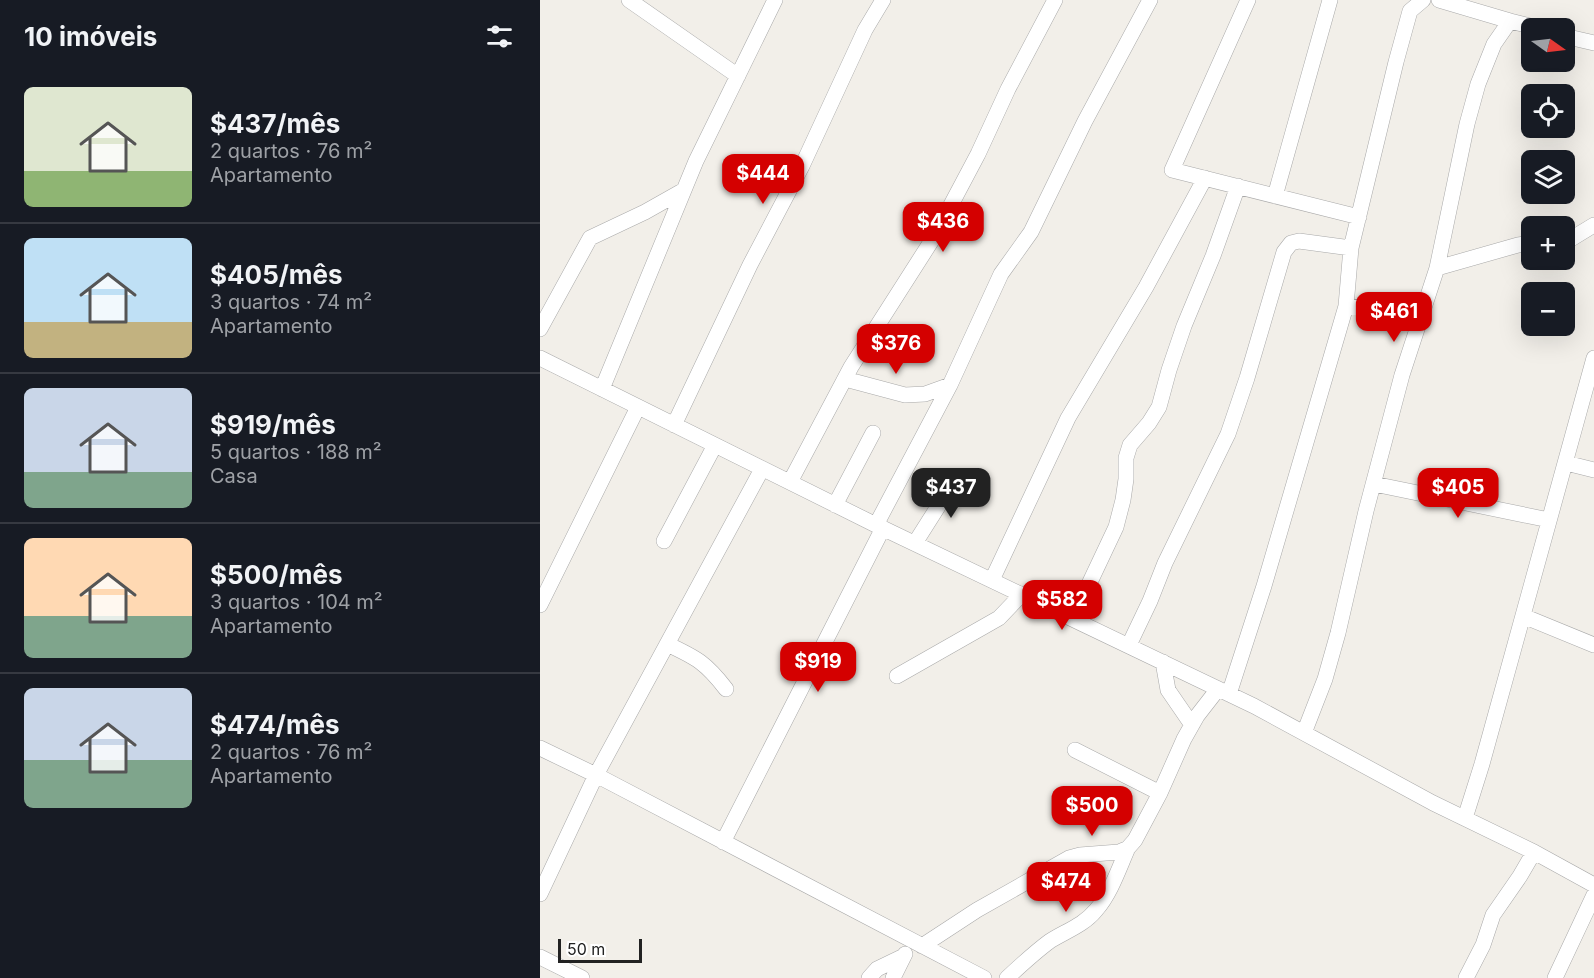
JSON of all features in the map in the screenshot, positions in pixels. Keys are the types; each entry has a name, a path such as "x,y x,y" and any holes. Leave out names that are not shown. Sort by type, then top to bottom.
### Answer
{"street":[{"path":"629,0 738,76"},
{"path":"602,389 684,190 775,0"},
{"path":"674,425 750,265 814,141 865,30 883,0"},
{"path":"790,482 845,379 934,237 1055,0"},
{"path":"723,842 950,385 1001,274 1031,232 1084,121 1150,0"},
{"path":"1248,0 1172,170 1359,217"},
{"path":"1275,196 1330,0"},
{"path":"1007,978 1051,941 1084,922 1098,908 1128,848 1135,840 1160,793 1192,725 1223,692 1264,586 1346,306 1351,248 1410,11 1422,0"},
{"path":"1439,0 1521,24"},
{"path":"1304,733 1325,679 1405,365 1437,268 1467,124 1478,84 1494,44 1510,21"},
{"path":"1575,39 1594,43"},
{"path":"992,580 1068,418 1146,286 1204,178"},
{"path":"1073,618 1116,527 1123,500 1126,458 1130,445 1159,407 1184,326 1213,256 1238,186"},
{"path":"540,329 590,238 645,212 684,190"},
{"path":"1575,237 1594,225"},
{"path":"1128,645 1228,434 1284,252 1291,243 1299,241 1351,248"},
{"path":"1437,268 1521,245"},
{"path":"1346,306 1422,314"},
{"path":"540,357 835,505 1223,692 1594,885"},
{"path":"1465,818 1593,365"},
{"path":"845,379 905,394 925,394 950,385"},
{"path":"540,605 638,407"},
{"path":"835,505 873,433"},
{"path":"664,541 715,445"},
{"path":"1566,463 1594,470"},
{"path":"540,894 596,775 762,469"},
{"path":"915,543 946,494 951,490 977,482"},
{"path":"1374,484 1549,520"},
{"path":"897,676 999,618 1022,594"},
{"path":"1523,616 1594,645"},
{"path":"667,644 706,664 726,689"},
{"path":"1162,662 1168,690 1192,725"},
{"path":"540,748 984,978"},
{"path":"1075,750 1160,793"},
{"path":"893,978 904,956 917,943 1069,858 1119,852 1128,848"},
{"path":"1466,978 1483,945 1493,915 1534,852"},
{"path":"1555,978 1594,895"},
{"path":"869,978 877,969 904,956"},
{"path":"540,957 582,978"}]}
